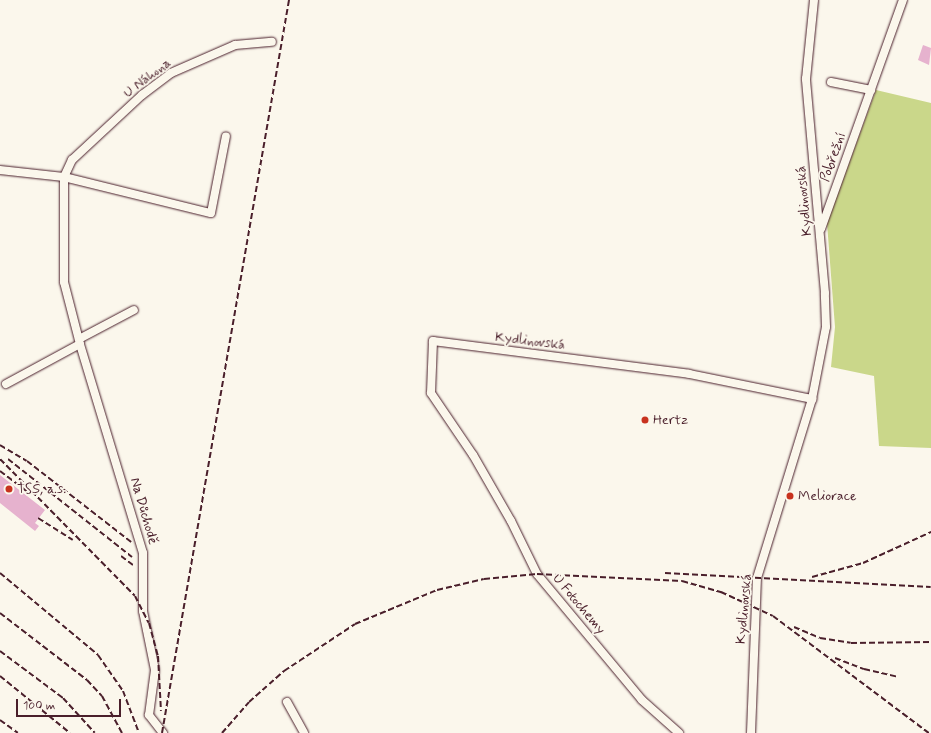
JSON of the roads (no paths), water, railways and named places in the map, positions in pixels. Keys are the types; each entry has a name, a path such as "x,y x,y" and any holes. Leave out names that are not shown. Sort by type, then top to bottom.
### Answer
{"street":[{"name":"Kydlinovská","path":"751,733 757,578 812,400 826,327 820,232 806,79 814,0"},
{"name":"Pobřežní","path":"820,232 903,0"},
{"name":"U Náhona","path":"64,177 72,160 142,95 171,72 236,45 272,42"},
{"path":"831,82 871,90"},
{"path":"0,170 64,177 212,213 226,136"},
{"name":"Na Důchodě","path":"64,177 64,282 79,342 143,553 143,611 155,670 149,715 163,733"},
{"path":"6,384 134,310"},
{"name":"Kydlinovská","path":"433,342 690,374 812,400"},
{"name":"U Fotochemy","path":"433,342 431,393 484,474 537,574 642,700 679,733"},
{"path":"286,702 304,733"}],"railway":[{"path":"162,733 289,0"},
{"path":"0,445 27,461 131,542"},
{"path":"0,459 135,596 149,623 158,656 161,711"},
{"path":"8,459 132,557"},
{"path":"0,471 30,494"},
{"path":"38,518 73,540"},
{"path":"812,577 863,563 931,532"},
{"path":"121,556 133,565"},
{"path":"0,573 98,655 123,691 139,733"},
{"path":"665,573 931,587"},
{"path":"222,733 249,702 284,671 355,624 437,590 484,579 537,574 682,581 721,592 773,616 929,733"},
{"path":"0,613 87,680 102,696 122,733"},
{"path":"794,627 820,638 851,643 931,642"},
{"path":"0,651 63,698 95,733"},
{"path":"835,658 864,669 898,677"},
{"path":"0,676 70,733"},
{"path":"0,720 18,733"}],"place":[{"name":"Hertz","path":"645,420"},
{"name":"TSS, a.s.","path":"9,489"},
{"name":"Meliorace","path":"790,496"}]}
